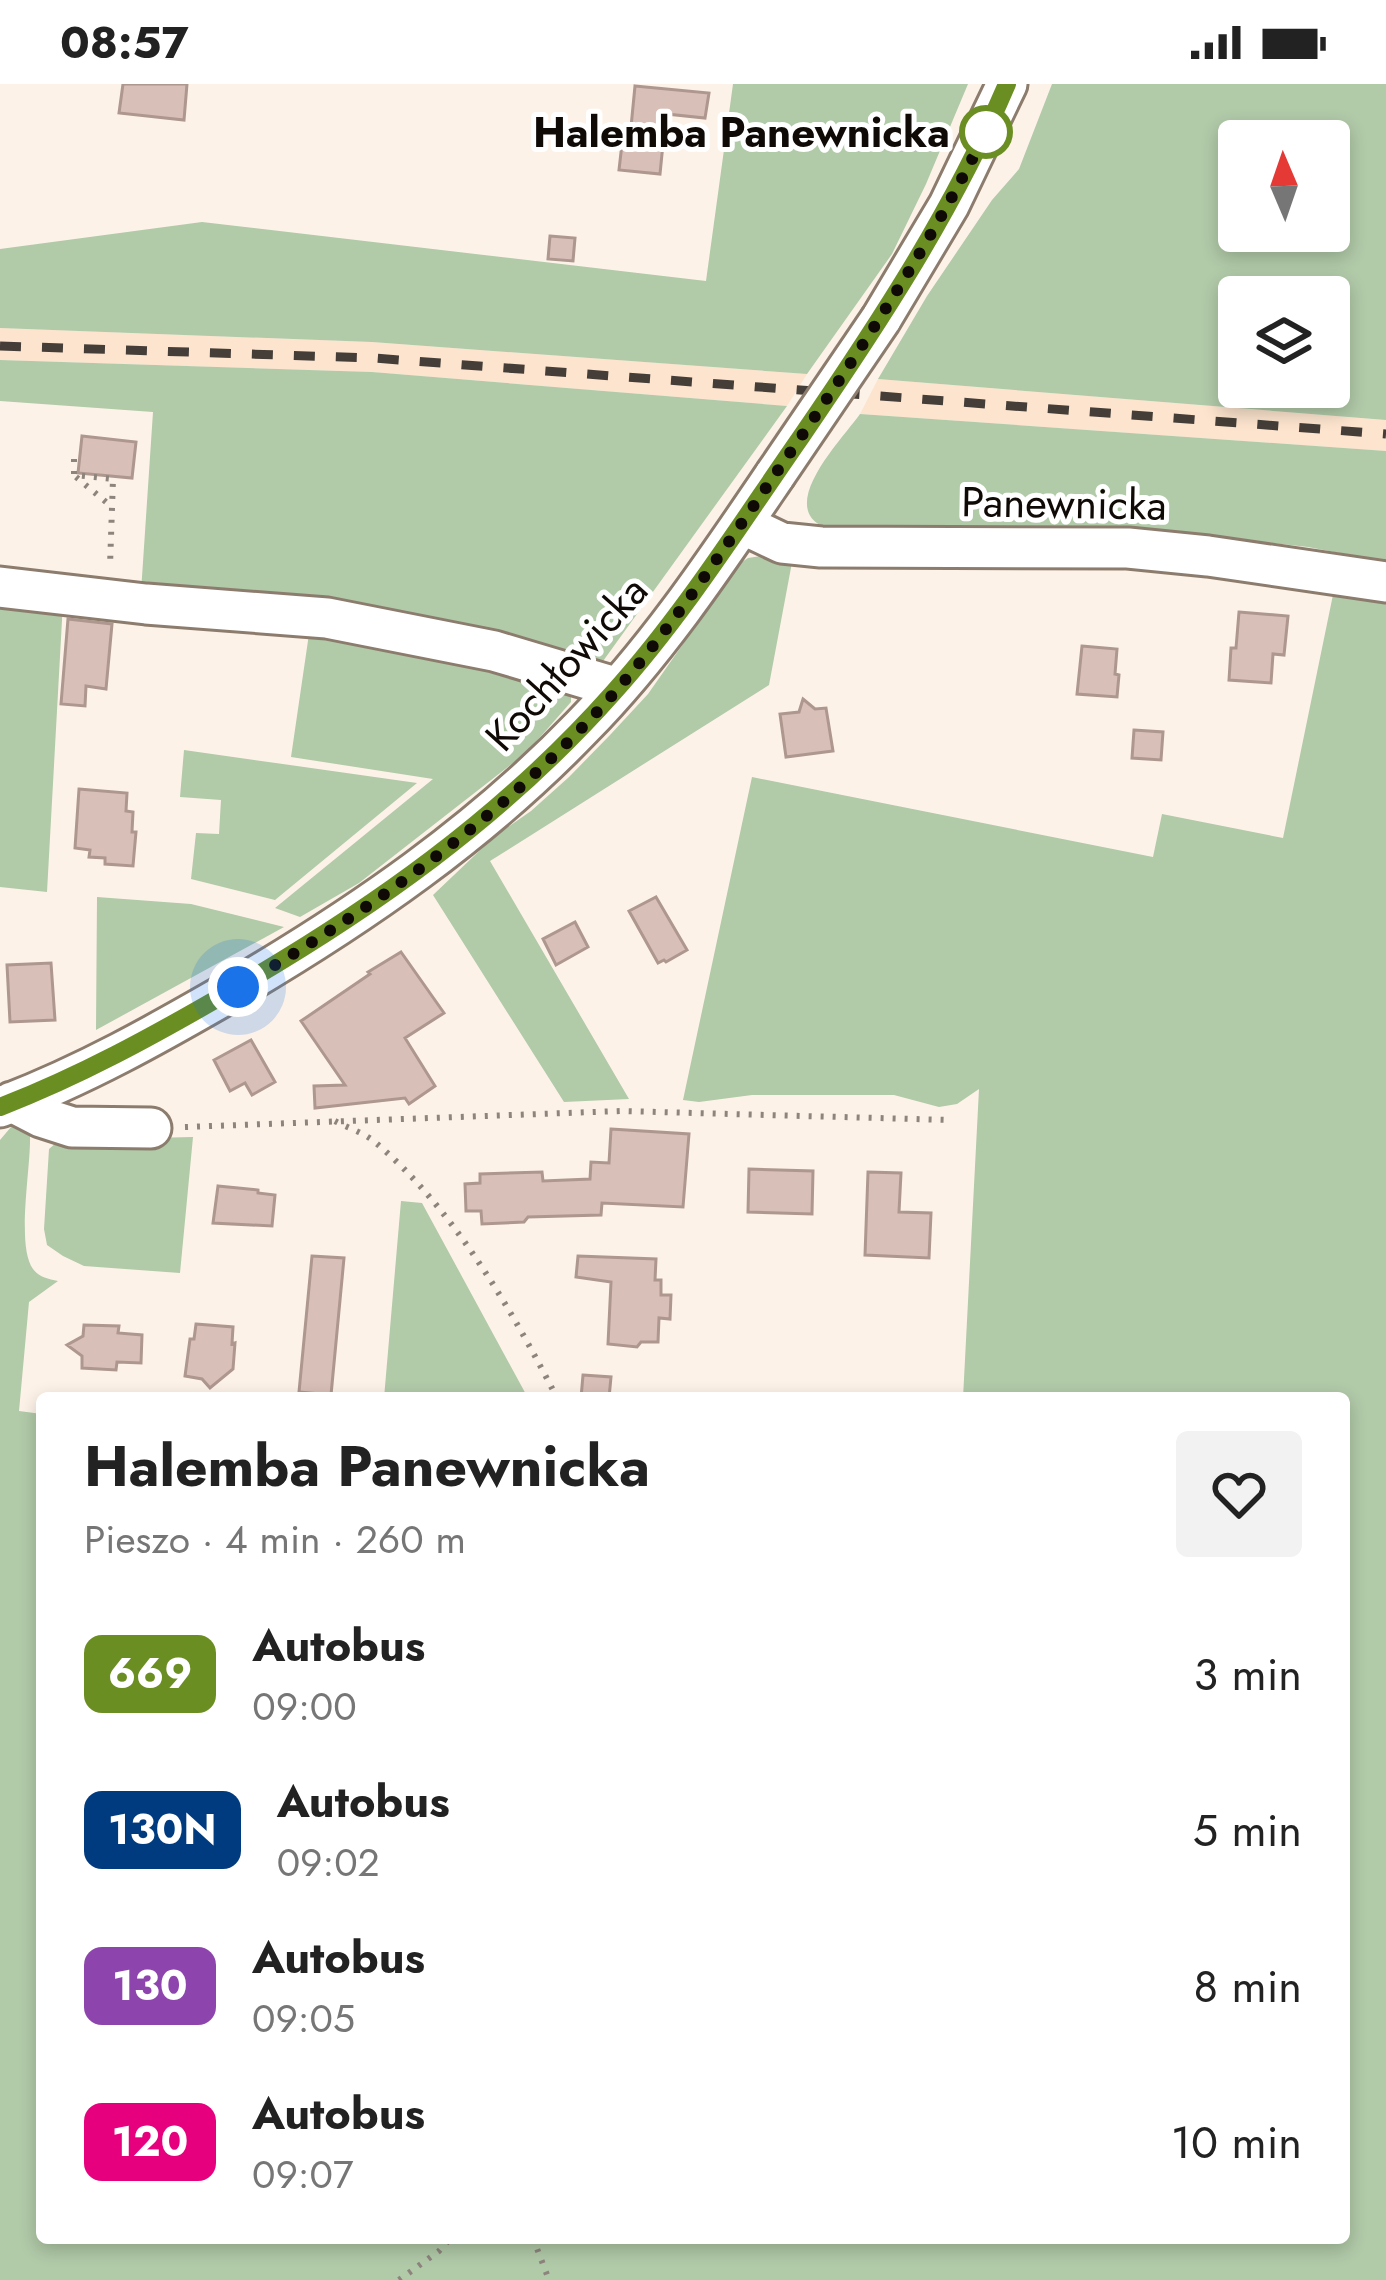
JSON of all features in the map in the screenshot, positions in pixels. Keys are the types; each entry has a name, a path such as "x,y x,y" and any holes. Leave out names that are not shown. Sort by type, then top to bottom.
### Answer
{"street":[{"name":"Kochłowicka","path":"6,1104 109,1060 169,1027 415,875 583,727 675,617 881,319 950,205 1007,84"},
{"name":"Panewnicka","path":"742,524 782,543 821,547 1127,548 1386,582"},
{"path":"0,587 327,618 494,651 618,688"},
{"path":"6,1104 72,1127 151,1128"}],"path":[{"path":"74,459 74,475 112,507"},
{"path":"74,475 113,479 109,600"},
{"path":"151,1128 621,1111 950,1120"},
{"path":"332,1120 373,1140 447,1216 554,1392"},
{"path":"399,2280 445,2244"},
{"path":"535,2244 548,2280"}],"shaded area":[{"path":"0,328 372,342 807,374 787,406 372,372 0,360"},
{"path":"878,379 1386,420 1386,451 860,414"}],"green space":[{"path":"733,84 968,84 892,254 807,374 372,342 0,328 0,249 202,222 706,281"},
{"path":"1052,84 1386,84 1386,420 1237,408 1350,408 1350,276 1218,276 1218,406 878,379 992,200 1019,169"},
{"path":"0,360 372,372 787,406 593,675 141,592 153,412 0,401"},
{"path":"860,414 1386,451 1386,562 1308,547 1118,526 820,525 810,515 811,486"},
{"path":"761,556 793,557 769,685 490,861 629,1099 564,1102 433,895 495,836 569,777 610,735 648,694 739,564"},
{"path":"1335,585 1386,596 1386,2280 0,2280 0,1140 20,1124 30,1136 28,1258 38,1274 58,1281 29,1302 19,1411 36,1413 36,2244 1350,2244 1350,1392 963,1392 979,1089 957,1104 939,1107 894,1095 683,1100 752,777 1153,857 1162,814 1283,838"},
{"path":"0,594 63,602 47,892 0,887"},
{"path":"310,627 433,650 571,693 571,702 527,752 359,883 300,917 275,908 433,779 291,757"},
{"path":"184,750 417,783 275,900 191,879 196,833 219,834 221,800 180,797"},
{"path":"97,897 191,904 284,927 96,1030"},
{"path":"193,1137 180,1273 84,1266 47,1245 49,1149 56,1143"},
{"path":"401,1201 422,1203 525,1392 385,1392"}],"building":[{"path":"123,84 187,84 184,120 119,113"},
{"path":"635,86 709,93 705,118 666,114 660,174 619,170 624,126 631,127"},
{"path":"550,236 575,238 573,261 548,259"},
{"path":"82,436 136,442 132,478 78,473"},
{"path":"1239,612 1288,616 1284,655 1273,654 1271,683 1229,680"},
{"path":"68,619 112,624 106,689 86,686 85,706 61,704"},
{"path":"1082,646 1117,649 1117,697 1077,694"},
{"path":"803,699 815,709 826,708 833,751 786,757 780,714 799,712"},
{"path":"1134,730 1163,732 1161,760 1132,758"},
{"path":"79,789 127,793 126,811 133,812 132,832 136,832 133,866 105,864 105,858 89,857 90,850 75,848"},
{"path":"656,897 687,950 658,963 629,911"},
{"path":"575,922 588,947 556,965 543,939"},
{"path":"401,952 444,1013 405,1038 435,1086 409,1104 405,1098 315,1108 314,1086 345,1085 301,1021"},
{"path":"51,963 55,1020 10,1022 7,965"},
{"path":"251,1040 275,1082 252,1095 245,1083 230,1091 214,1060"},
{"path":"611,1129 689,1134 683,1207 602,1203 601,1215 482,1224 481,1211 466,1211 465,1184 480,1183 480,1174 542,1172 543,1181 590,1179 591,1162 609,1163"},
{"path":"749,1169 813,1171 812,1214 748,1212"},
{"path":"868,1172 901,1173 899,1212 931,1213 929,1258 865,1255"},
{"path":"218,1186 275,1195 272,1226 213,1223"},
{"path":"312,1256 344,1258 331,1392 299,1392"},
{"path":"578,1256 656,1259 655,1280 661,1280 661,1295 671,1295 670,1319 659,1318 658,1342 641,1342 637,1347 608,1344 611,1282 576,1277"},
{"path":"196,1324 233,1327 233,1369 210,1388 202,1379 185,1376"},
{"path":"84,1325 119,1326 118,1333 142,1335 141,1363 117,1362 116,1370 82,1368 82,1356 67,1345 83,1336"},
{"path":"583,1375 611,1377 610,1392 582,1392"}],"railway":[{"path":"0,346 373,358 1386,434"}],"bus line":[{"name":"669","path":"0,1107 109,1060 364,909 462,838 583,727 675,617 881,319 950,205 1007,84"}],"place":[{"name":"Halemba Panewnicka","path":"986,132"}],"route":[{"path":"238,987 415,875 503,802 618,688 742,524 881,319 950,205 986,132"}]}
